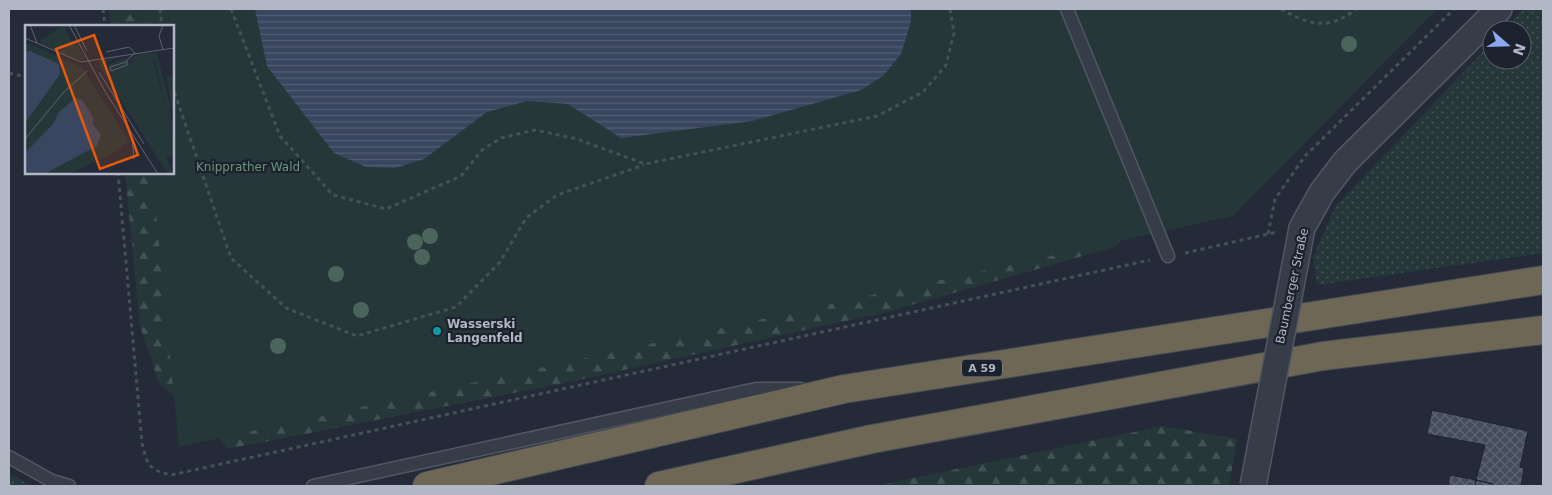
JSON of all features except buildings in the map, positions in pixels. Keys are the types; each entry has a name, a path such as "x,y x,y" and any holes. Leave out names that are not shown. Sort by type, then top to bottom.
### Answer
{"highway":[{"name":"A 59","path":"427,486 844,390 1543,280"},
{"path":"659,486 872,439 1323,356 1543,330"}],"street":[{"name":"Baumberger Straße","path":"1253,486 1302,228 1322,192 1345,162 1499,9"}],"lane":[{"path":"1067,9 1168,256"},
{"path":"314,486 756,389 844,390"},
{"path":"9,457 52,481 69,486"}],"path":[{"path":"103,9 105,25"},
{"path":"160,9 162,25"},
{"path":"231,9 280,136 333,195 386,209 462,176 482,150 501,138 535,130 578,139 645,164"},
{"path":"174,91 231,258 286,308 357,336 456,308 500,262 526,218 557,195 645,164 877,116 923,92 946,65 954,33 950,9"},
{"path":"1281,9 1301,20 1329,24 1356,9"},
{"path":"1268,234 1275,199 1305,156 1454,9"},
{"path":"9,73 25,76"},
{"path":"118,174 142,443 146,461 155,471 171,475 1302,228"}],"green space":[{"name":"Wasserski Langenfeld","path":"109,9 255,9 1139,220 1114,247 891,311 565,383 228,449 202,416 159,384 140,326 125,174 174,174 174,25 111,25"},
{"name":"Wasserski Langenfeld","path":"136,9 1437,9 1233,216 179,447 152,174 174,174 174,25 138,25"},
{"path":"1523,9 1543,9 1543,253 1317,285 1313,257 1335,207 1482,53 1482,70 1532,70 1532,20 1513,20"},
{"path":"1163,426 1237,439 1229,486 875,486"},
{"path":"9,474 33,486 9,486"}],"water":[{"path":"255,9 911,9 911,21 901,54 883,76 861,90 752,121 621,138 568,104 527,101 487,112 424,159 395,168 366,167 334,153 267,66"}],"place":[{"name":"Wasserski Langenfeld","path":"437,331"}],"park label":[{"name":"Knipprather Wald","path":"248,167"}]}
